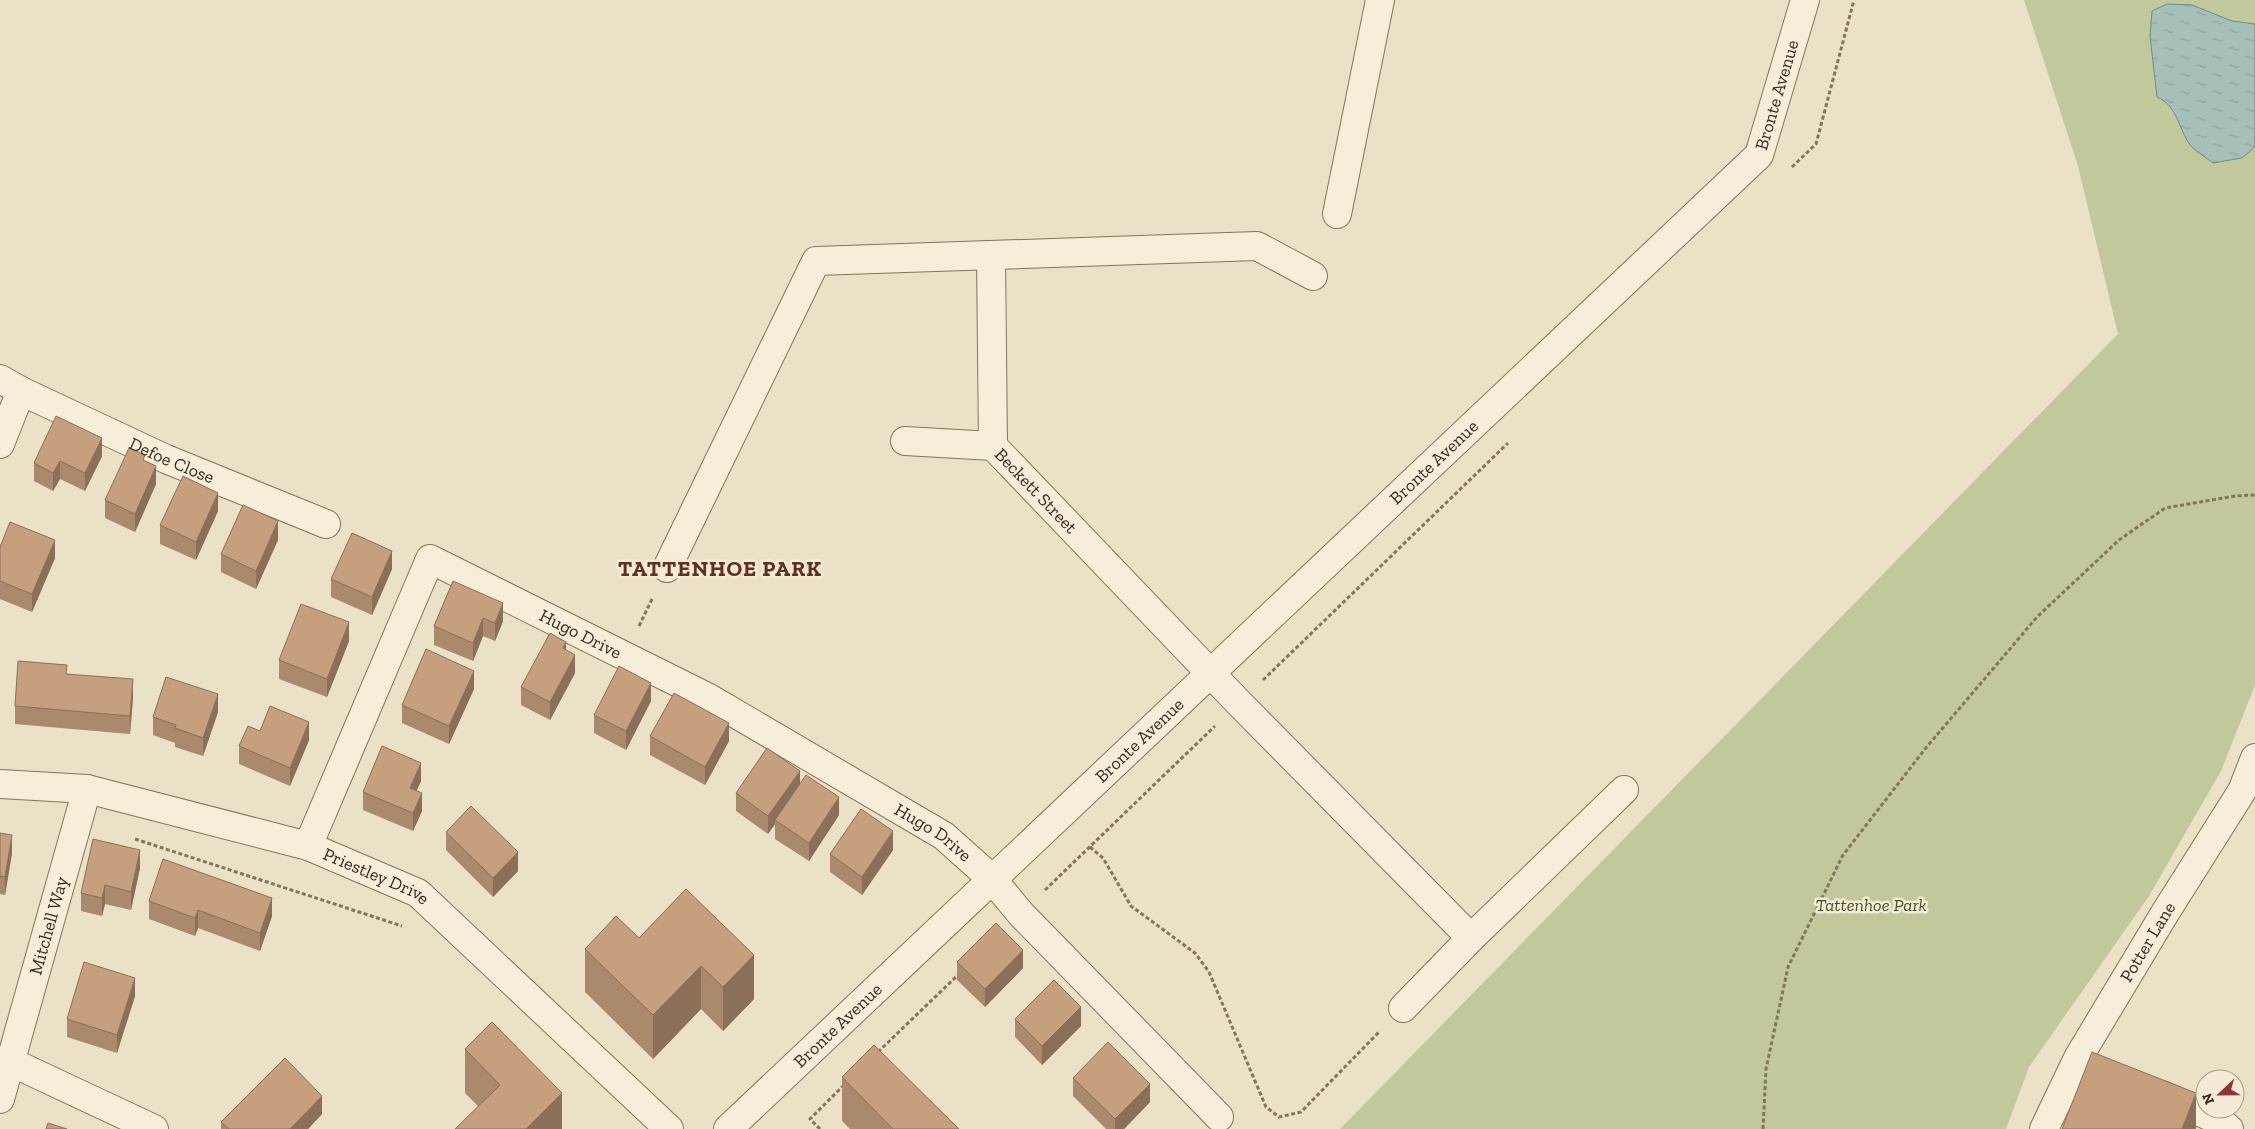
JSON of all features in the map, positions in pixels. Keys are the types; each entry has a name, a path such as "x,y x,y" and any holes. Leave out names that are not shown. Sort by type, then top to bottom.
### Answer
{"street":[{"path":"1337,214 1380,0"},
{"name":"Bronte Avenue","path":"728,1129 1759,154 1805,0"},
{"path":"667,568 816,261 1257,246 1313,276"},
{"name":"Beckett Street","path":"991,256 994,446 1211,672 1471,938"},
{"name":"Defoe Close","path":"0,444 11,385 166,459 326,524"},
{"path":"904,441 994,446"},
{"name":"Hugo Drive","path":"308,846 430,559 709,698 944,836 992,879"},
{"name":"Potter Lane","path":"2044,1129 2078,1058 2165,912 2249,795 2255,758"},
{"name":"Priestley Drive","path":"0,784 87,789 308,846 418,893 669,1129"},
{"name":"Mitchell Way","path":"0,1099 87,789"},
{"path":"1403,1008 1471,938 1624,790"},
{"path":"992,879 1021,914 1219,1117"},
{"path":"2078,1058 2105,1070"},
{"path":"10,1062 154,1129"},
{"path":"2140,1086 2220,1121 2229,1129"}],"path":[{"path":"1763,1129 1766,1069 1788,967 1843,854 1914,764 2037,617 2119,540 2165,508 2235,496 2255,495"},
{"path":"625,655 667,568"},
{"path":"79,821 405,927"},
{"path":"1090,847 1103,858 1131,906 1195,953 1209,972 1266,1107 1279,1117 1301,1112 1403,1008"}],"green space":[{"name":"Tattenhoe Park","path":"2024,0 2255,0 2255,685 2221,771 2149,896 2029,1067 2006,1129 1340,1129 2118,334 2078,166"}],"water":[{"path":"2167,4 2192,5 2232,21 2255,24 2255,147 2242,158 2213,163 2203,156 2188,142 2173,110 2157,97 2150,36 2152,11"}],"building":[{"path":"56,416 102,438 85,473 60,461 53,473 34,463"},
{"path":"129,448 145,455 143,460 156,466 135,514 105,500"},
{"path":"183,476 218,493 196,542 160,525"},
{"path":"243,505 278,521 256,571 221,554"},
{"path":"10,522 55,540 32,594 0,581 0,547"},
{"path":"352,533 392,551 372,597 331,579"},
{"path":"453,581 503,603 495,623 483,618 473,643 434,626"},
{"path":"301,604 349,622 327,679 279,660"},
{"path":"550,633 566,642 563,648 575,655 550,702 521,687"},
{"path":"426,649 474,671 449,726 402,705"},
{"path":"18,661 67,665 66,674 133,679 130,716 15,706"},
{"path":"619,666 651,683 626,731 594,715"},
{"path":"166,677 218,694 203,738 175,728 176,725 153,717"},
{"path":"674,693 729,723 705,767 650,736"},
{"path":"270,706 309,722 290,768 239,746 248,726 260,731"},
{"path":"382,746 421,763 410,788 422,793 413,813 363,792"},
{"path":"767,748 800,771 768,816 736,793"},
{"path":"806,775 839,797 809,843 775,820"},
{"path":"471,806 518,852 493,878 446,832"},
{"path":"861,809 893,831 862,877 830,854"},
{"path":"0,833 12,835 5,877 0,876"},
{"path":"93,839 140,850 131,892 105,885 102,898 81,893"},
{"path":"163,859 272,898 260,933 198,910 195,918 149,901"},
{"path":"686,889 754,955 723,987 701,966 653,1015 585,949 616,916 639,938"},
{"path":"996,923 1023,950 985,989 957,962"},
{"path":"84,962 135,978 117,1035 67,1019"},
{"path":"1054,980 1081,1007 1042,1046 1015,1019"},
{"path":"492,1022 562,1093 526,1129 455,1129 500,1085 465,1049"},
{"path":"1108,1042 1150,1084 1115,1119 1073,1078"},
{"path":"874,1045 959,1129 893,1129 842,1077"},
{"path":"2092,1052 2195,1093 2182,1129 2062,1129"},
{"path":"285,1058 322,1096 290,1129 229,1129 221,1122"},
{"path":"48,1123 67,1129 46,1129"}],"district":[{"name":"TATTENHOE PARK","path":"720,568"}]}
